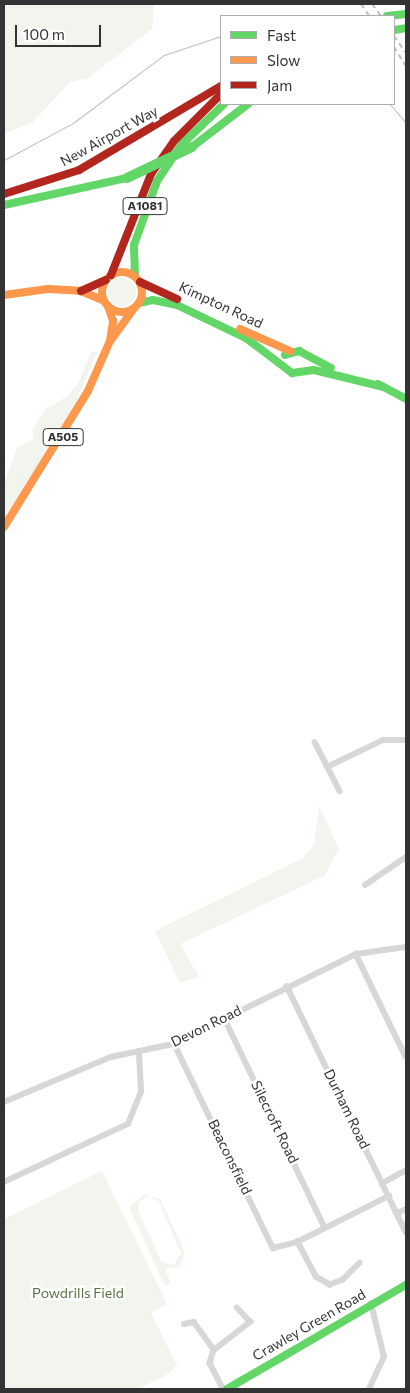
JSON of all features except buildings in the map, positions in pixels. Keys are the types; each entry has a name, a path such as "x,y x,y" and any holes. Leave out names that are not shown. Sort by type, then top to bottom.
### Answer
{"main road":[{"name":"New Airport Way","path":"4,194 79,170 220,87"},
{"name":"A1081","path":"108,278 151,174 174,141 220,95"},
{"name":"A1081","path":"137,279 134,244 157,181 182,144 223,105"},
{"name":"A1081","path":"4,205 127,178 192,147 247,105"},
{"path":"4,295 48,289 81,291 118,311 136,305 137,279 123,272 81,291"},
{"path":"106,303 108,278"},
{"name":"Kimpton Road","path":"137,279 290,351"},
{"name":"Kimpton Road","path":"136,305 153,300 177,305 246,338 284,366"},
{"name":"A505","path":"106,303 113,321 110,341"},
{"name":"A505","path":"4,527 76,415 110,341 136,305"},
{"path":"384,387 302,371 292,373 284,366 290,351 299,350 306,357 384,387 406,399"},
{"path":"302,371 306,357"},
{"name":"Crawley Green Road","path":"225,1389 406,1285"}],"street":[{"path":"327,767 384,740 406,740"},
{"path":"315,742 340,791"},
{"path":"365,885 406,857"},
{"name":"Devon Road","path":"4,1102 96,1062 174,1043 287,986 356,954 406,947"},
{"path":"356,954 406,1057"},
{"name":"Durham Road","path":"287,986 406,1232"},
{"name":"Silecroft Road","path":"224,1017 325,1228"},
{"name":"Beaconsfield","path":"174,1043 273,1248 297,1242"},
{"path":"4,1182 128,1124 141,1092 139,1052"},
{"path":"383,1183 406,1170"},
{"path":"360,1263 342,1280 330,1285 316,1278 297,1242 389,1196"},
{"path":"398,1213 406,1209"},
{"path":"369,1389 384,1356 371,1304"},
{"path":"225,1389 210,1363 214,1350 250,1322 237,1308"},
{"path":"184,1324 194,1322 214,1350"}],"green space":[{"path":"4,4 154,4 152,29 88,78 70,82 33,122 4,134"},
{"path":"122,278 132,282 136,292 132,302 122,306 112,302 108,292 112,282"},
{"path":"91,352 98,352 72,409 4,518 4,484 17,448 34,439 32,430 46,409 68,396 79,382"},
{"path":"319,806 339,849 324,876 180,944 199,977 180,983 155,931 303,858 314,845"},
{"name":"Powdrills Field","path":"102,1171 167,1304 151,1313 178,1368 174,1367 170,1373 138,1389 4,1389 4,1219"},
{"path":"145,1194 161,1200 185,1253 179,1267 165,1269 171,1283 165,1286 129,1207","holes":["150,1196 159,1202 181,1253 174,1265 161,1261 138,1210 140,1201"]}],"tram line":[{"path":"4,160 73,123 164,55 220,36"},
{"path":"391,105 406,123"}],"railway":[{"path":"361,4 368,15"},
{"path":"372,4 380,15"},
{"path":"395,37 405,52"},
{"path":"395,49 406,66"}],"traffic: fast":[{"path":"395,15 406,14"},
{"path":"395,30 406,28"},
{"path":"135,276 134,245 157,181 182,144 223,105"},
{"path":"192,147 247,105"},
{"path":"127,178 192,147"},
{"path":"4,205 127,178"},
{"path":"139,303 153,300 177,305 246,338 292,373 314,370 383,387"},
{"path":"285,355 299,351 331,368"},
{"path":"378,384 406,399"},
{"path":"227,1389 406,1285"}],"traffic: slow":[{"path":"122,272 136,278 142,292 136,306 122,312 108,306 102,292 108,278 122,272"},
{"path":"4,295 48,289 81,291 104,301"},
{"path":"4,527 88,391 110,341 113,321 108,306"},
{"path":"111,340 134,308"},
{"path":"240,329 290,351"}],"traffic: jam":[{"path":"4,194 79,170 220,87"},
{"path":"111,275 151,174 174,141 220,95"},
{"path":"81,291 106,280"},
{"path":"140,282 177,299"}]}
